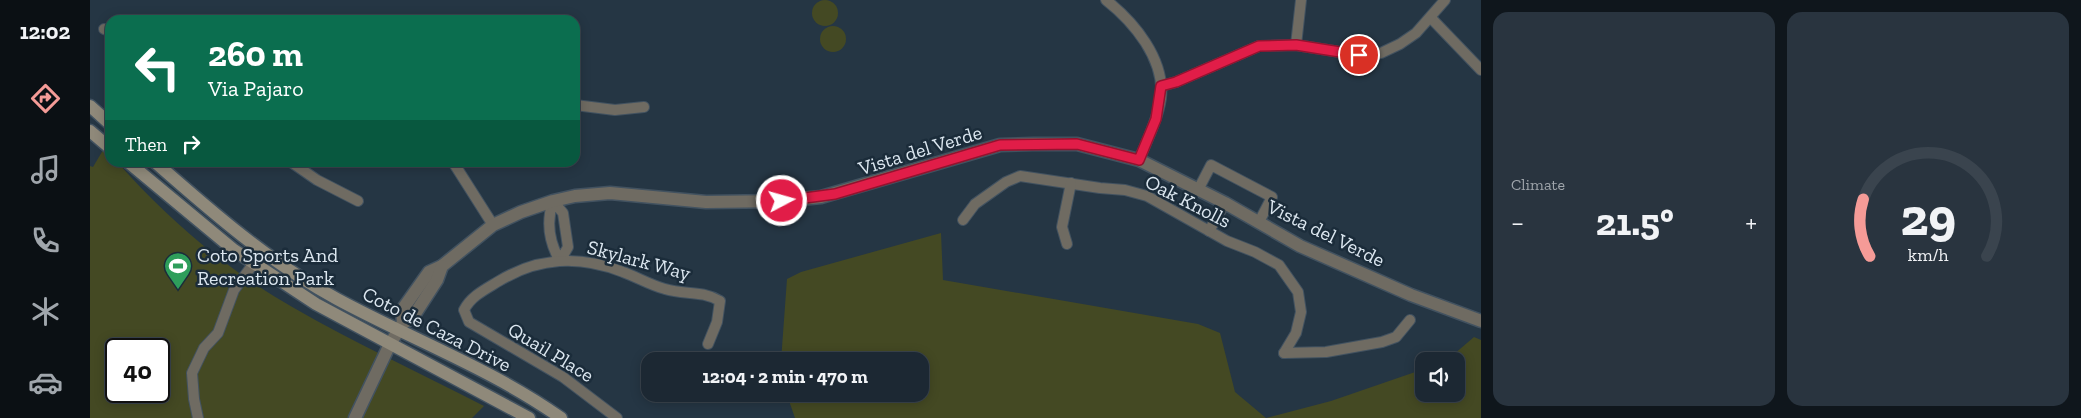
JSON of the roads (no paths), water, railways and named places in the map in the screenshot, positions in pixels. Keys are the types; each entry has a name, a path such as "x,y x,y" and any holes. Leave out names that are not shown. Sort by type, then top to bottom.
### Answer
{"main road":[{"path":"90,106 105,120"},
{"path":"90,131 105,144"},
{"name":"Coto de Caza Drive","path":"134,167 186,212 254,264 344,321 477,388 529,418"},
{"name":"Coto de Caza Drive","path":"161,167 253,246 287,270 336,298 401,326 519,391 561,418"}],"street":[{"path":"1106,0 1122,12 1139,33 1151,53 1161,86 1156,119 1139,160"},
{"path":"1296,45 1301,0"},
{"path":"1161,86 1176,82 1259,46 1296,45 1359,55 1381,53 1400,44 1431,18 1445,0"},
{"path":"1431,18 1481,70"},
{"path":"580,106 615,110 644,107"},
{"name":"Vista del Verde","path":"355,418 390,344 401,326 413,317 437,280 442,266 475,237 493,225 521,212 553,201 576,196 610,193 706,202 782,201 821,197 1000,145 1077,144 1139,160 1224,203 1300,246 1412,295 1481,321"},
{"path":"1198,190 1211,166 1272,197 1259,222"},
{"path":"298,167 317,180 358,201"},
{"path":"456,167 493,225"},
{"name":"Oak Knolls","path":"963,220 975,204 1006,182 1020,176 1125,190 1147,196 1209,231 1279,265 1298,292 1301,312 1296,333 1284,353 1326,352 1382,342 1396,337 1410,320"},
{"path":"1066,244 1062,227 1071,183"},
{"path":"553,201 563,213 568,247 560,261"},
{"path":"553,201 548,216 552,247 560,261"},
{"path":"1209,231 1224,203"},
{"name":"Skylark Way","path":"466,317 464,310 475,296 515,271 560,261 578,260 600,264 665,290 708,294 720,301 717,322 708,344"},
{"path":"198,418 192,373 204,348 218,333 234,290 254,264"},
{"name":"Quail Place","path":"466,317 481,330 562,377 617,418"}],"place":[{"name":"Coto Sports And Recreation Park","path":"178,290"}]}
